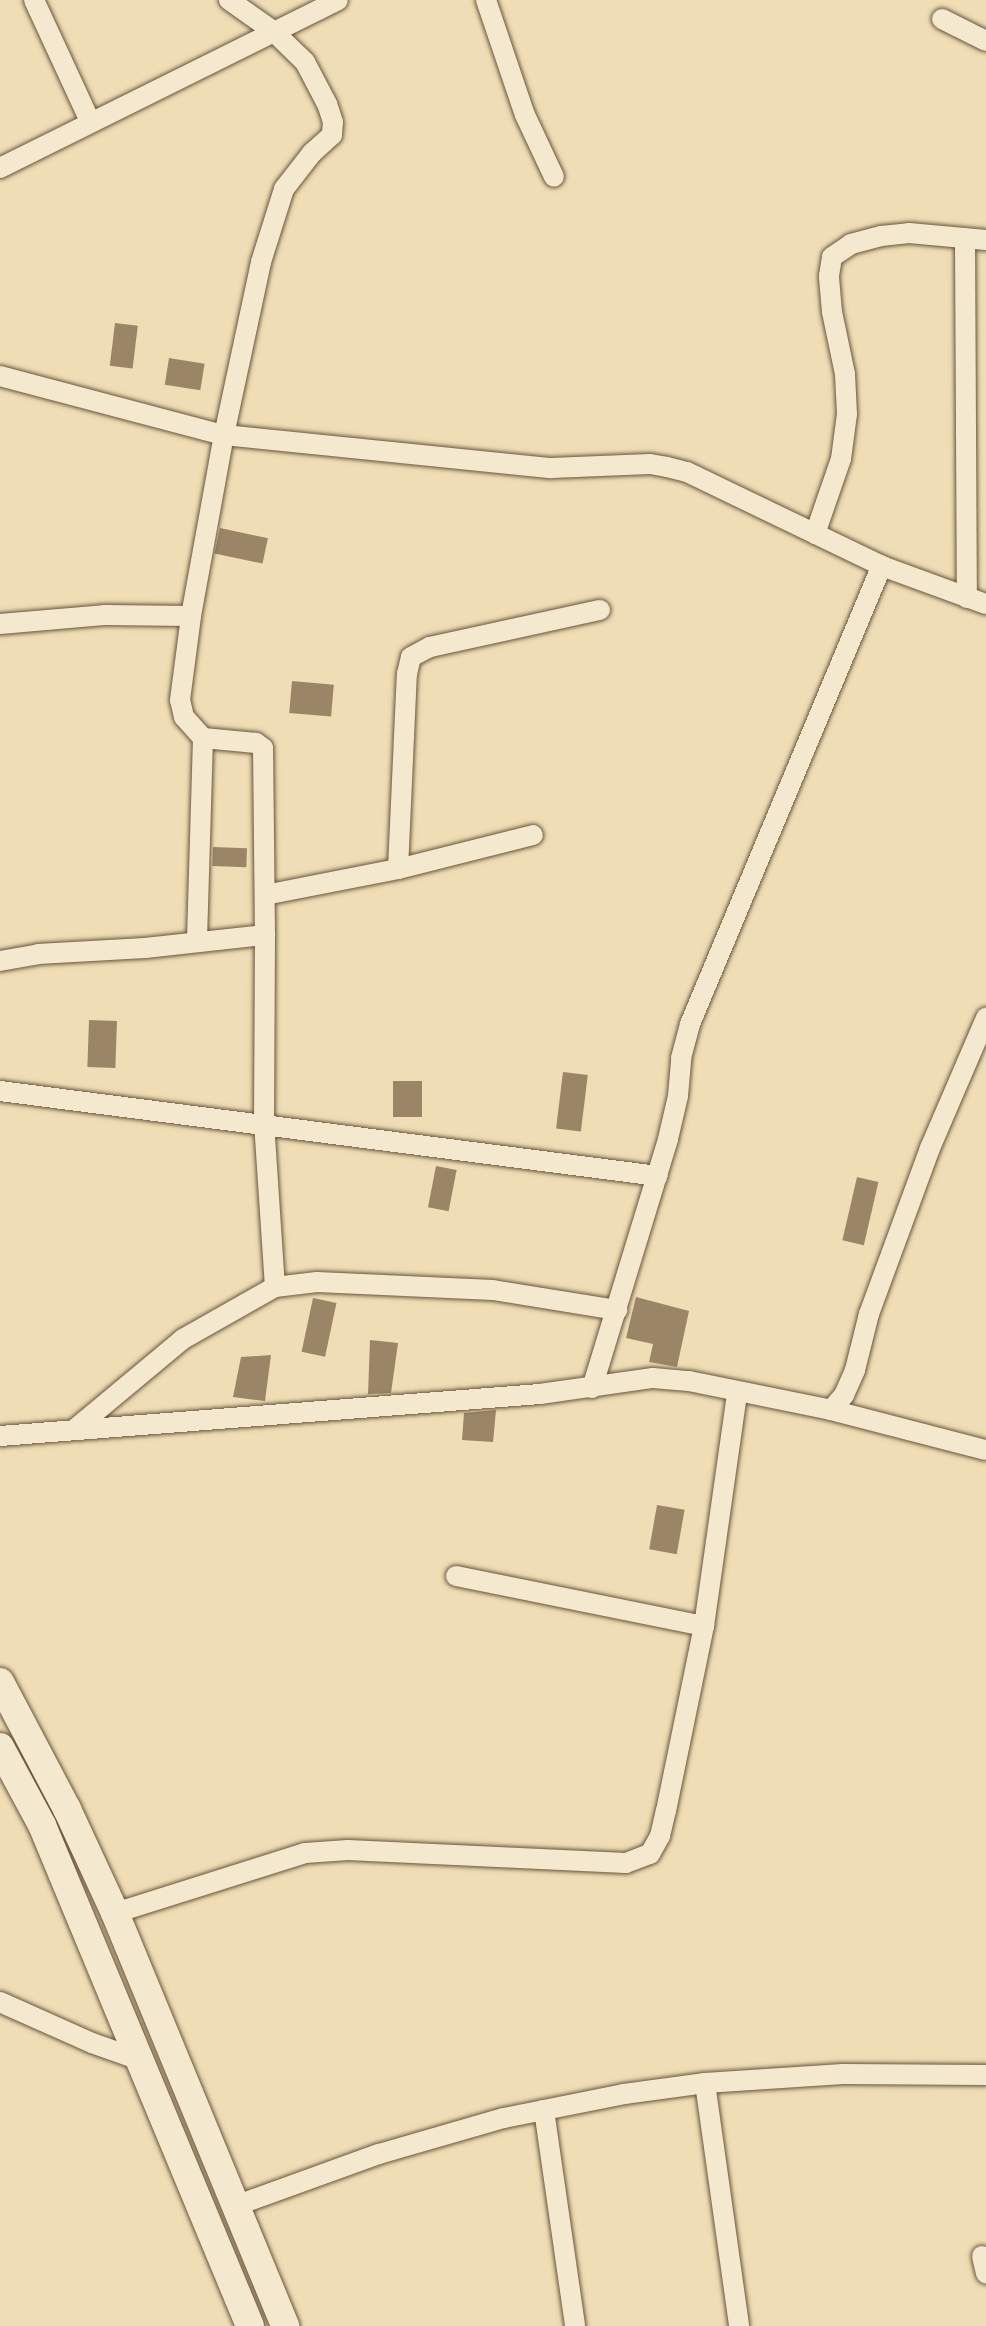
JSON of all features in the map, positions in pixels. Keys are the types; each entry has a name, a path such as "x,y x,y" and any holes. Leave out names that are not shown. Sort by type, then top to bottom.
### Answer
{"street":[{"path":"34,0 90,121"},
{"path":"229,0 273,31 305,62 333,122 332,135 312,153 284,189 261,262 224,435 191,616 180,700 184,717 203,738 256,743 263,748 264,1122 275,1287"},
{"path":"0,168 338,0"},
{"path":"486,0 525,115 554,177"},
{"path":"942,19 986,41"},
{"path":"815,534 841,459 847,414 845,374 831,300 829,276 832,257 851,244 881,236 909,233 986,240"},
{"path":"0,376 224,435 551,468 650,464 667,467 687,472 882,566 976,601 965,238"},
{"path":"592,1388 658,1176 678,1096 681,1058 690,1024 882,566"},
{"path":"398,869 407,674 411,657 430,647 600,610"},
{"path":"0,624 104,615 191,616"},
{"path":"197,940 203,738"},
{"path":"265,895 398,869 533,835"},
{"path":"0,961 38,954 145,948 265,935"},
{"path":"831,1410 844,1395 855,1370 869,1314 925,1162 986,1018"},
{"path":"0,1091 264,1122 658,1176"},
{"path":"75,1429 183,1339 275,1287 317,1282 493,1290 617,1310"},
{"path":"0,1436 592,1388 653,1378 689,1381 737,1394 831,1410 986,1450"},
{"path":"115,1913 305,1853 348,1850 626,1863 650,1854 660,1836 666,1811 704,1626 737,1394"},
{"path":"456,1576 704,1626"},
{"path":"0,1682 67,1809 115,1913 285,2326"},
{"path":"0,1747 42,1825 250,2326"},
{"path":"0,2002 92,2043 140,2060"},
{"path":"235,2206 379,2154 544,2110 705,2083 843,2074 986,2075"},
{"path":"705,2083 739,2326"},
{"path":"544,2110 575,2326"}],"building":[{"path":"115,323 138,326 133,368 110,366"},
{"path":"169,358 205,364 200,390 165,385"},
{"path":"220,528 268,538 263,564 215,553"},
{"path":"292,681 334,685 331,717 289,713"},
{"path":"213,847 247,848 246,867 212,866"},
{"path":"89,1020 117,1021 115,1068 87,1067"},
{"path":"563,1072 588,1075 581,1132 556,1129"},
{"path":"393,1081 422,1081 422,1117 393,1117"},
{"path":"436,1166 457,1170 449,1211 428,1207"},
{"path":"857,1177 878,1182 864,1245 842,1240"},
{"path":"636,1297 689,1311 677,1367 649,1362 653,1344 626,1338"},
{"path":"313,1298 336,1303 325,1357 302,1352"},
{"path":"370,1340 398,1343 391,1393 368,1394"},
{"path":"271,1355 265,1401 233,1397 241,1357"},
{"path":"496,1410 493,1442 462,1440 464,1413"},
{"path":"657,1505 685,1510 677,1554 649,1549"}]}
